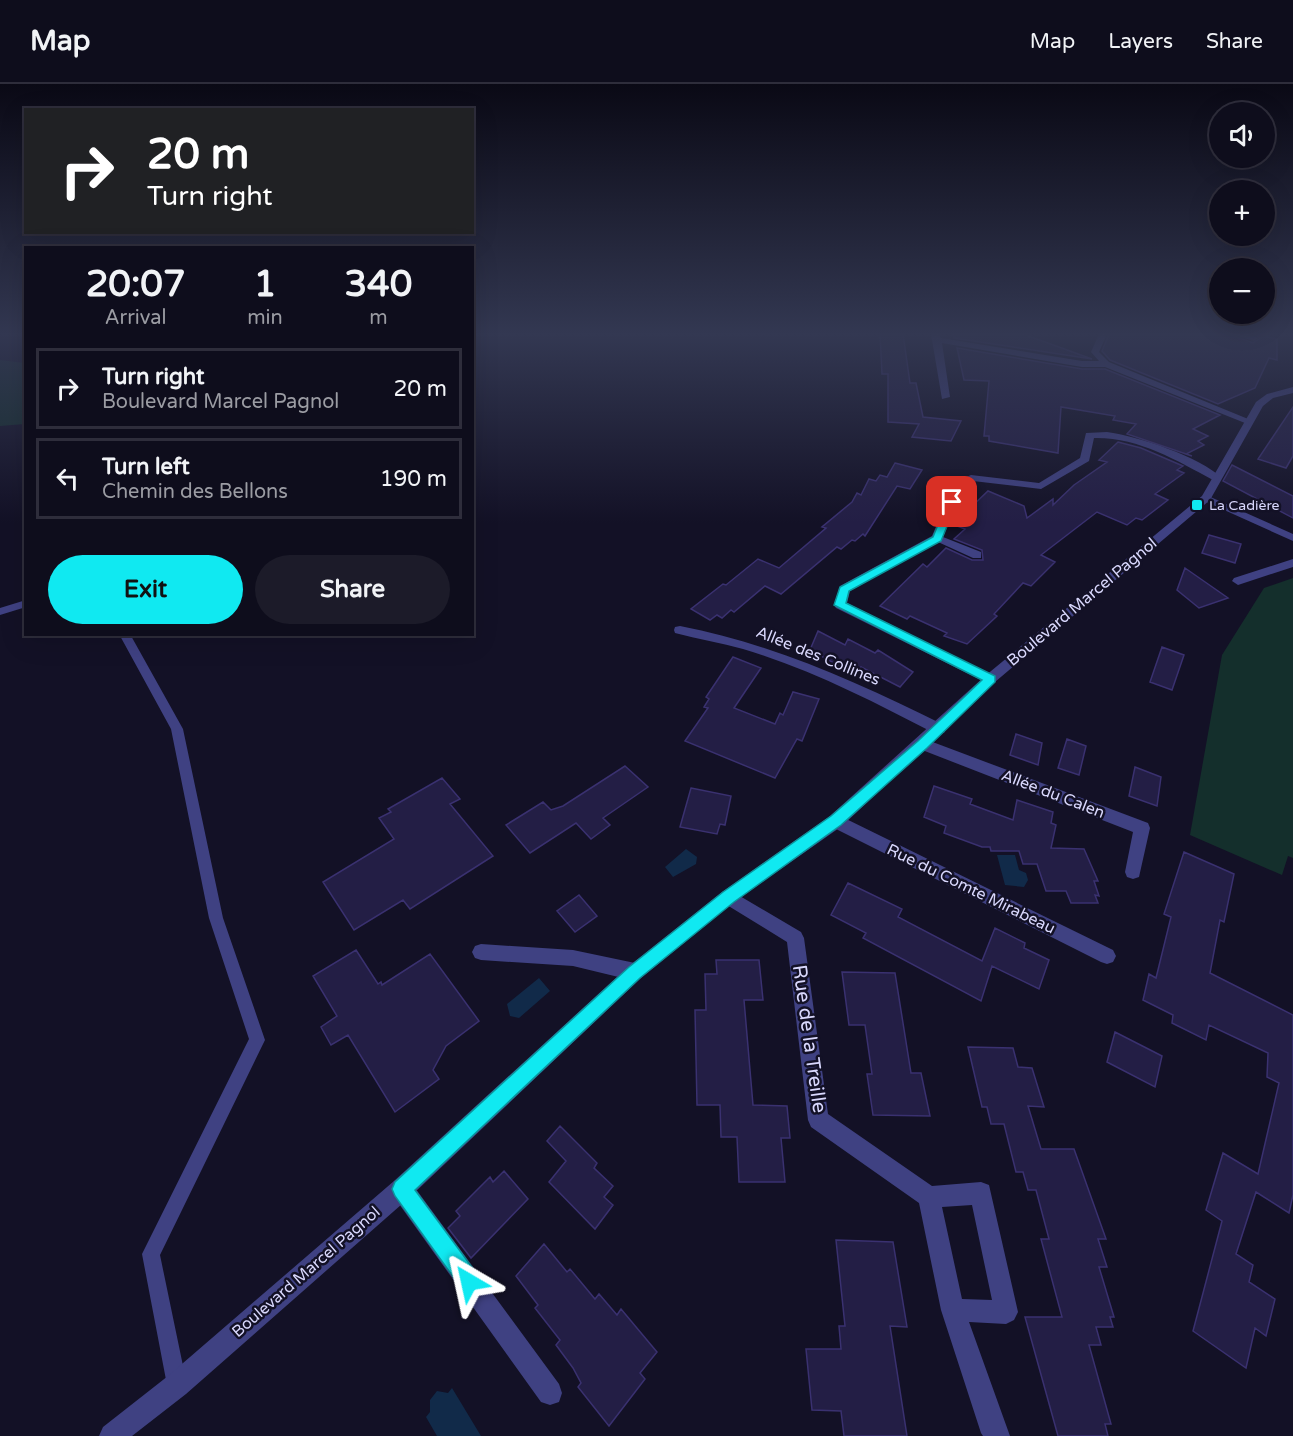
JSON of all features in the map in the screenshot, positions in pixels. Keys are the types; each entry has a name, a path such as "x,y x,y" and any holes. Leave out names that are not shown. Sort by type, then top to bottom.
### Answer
{"street":[{"path":"1188,397 1248,421"},
{"name":"Boulevard Marcel Pagnol","path":"112,1436 177,1385 402,1189 634,972 728,897 836,820 939,729 990,679 1206,498 1248,421 1259,404 1268,397"},
{"path":"990,679 840,605 844,589 937,538 959,484 971,478 1041,486 1085,459 1090,435 1101,434 1146,442 1217,478"},
{"path":"1206,498 1293,538"},
{"path":"937,538 978,555"},
{"path":"1238,581 1293,563"},
{"name":"Allée des Collines","path":"680,630 737,641 788,660 874,697 939,729"},
{"name":"Allée du Calen","path":"922,744 1142,828 1133,872"},
{"name":"Rue du Comte Mirabeau","path":"836,820 1107,956"},
{"name":"Rue de la Treille","path":"728,897 795,938 818,1120 929,1197"},
{"path":"481,952 573,958 634,972"},
{"path":"402,1189 550,1393"},
{"path":"953,1310 1006,1312 981,1193 929,1197 953,1310 994,1433 997,1436"}],"lane":[{"path":"0,612 24,604"},
{"path":"125,636 177,729 216,918 257,1040 151,1254 177,1385"}],"green space":[{"path":"0,397 24,397 24,424 0,426"},
{"path":"1293,578 1293,858 1288,856 1282,875 1190,835 1222,655 1264,588"}],"water":[{"path":"686,849 697,857 696,864 673,877 665,867"},
{"path":"997,855 1015,855 1019,870 1026,873 1028,880 1024,887 1005,885"},
{"path":"539,978 550,991 519,1018 510,1016 507,1004"},
{"path":"452,1388 481,1436 437,1436 426,1417 430,1412 430,1400 437,1391 448,1393"}],"building":[{"path":"888,397 919,397 923,417 961,421 951,441 912,437 919,424 888,422"},
{"path":"988,397 1175,397 1220,415 1193,429 1208,436 1198,441 1204,445 1186,454 1127,434 1136,424 1113,420 1115,416 1061,407 1058,453 989,441 989,436 984,436"},
{"path":"1201,397 1234,397 1218,404"},
{"path":"1293,407 1293,456 1286,468 1258,459"},
{"path":"1118,442 1141,448 1183,466 1177,470 1184,473 1155,494 1168,500 1142,520 1136,518 1127,525 1097,512 1041,555 1055,562 1031,586 1023,583 994,614 997,616 967,644 944,636 947,633 910,616 907,619 880,606 923,564 927,567 946,548 972,560 983,560 982,550 954,539 965,529 957,526 972,512 968,510 988,491 1024,506 1027,518 1053,499 1053,505 1074,485 1107,462 1099,460"},
{"path":"895,463 922,470 910,489 897,486 865,536 863,534 841,549 837,547 781,594 765,586 734,612 731,610 722,618 717,615 710,620 691,609 758,559 779,568 826,528 822,527 852,502 857,493 861,495 869,479 876,481 880,475 887,477"},
{"path":"1232,465 1293,496 1293,518 1223,481"},
{"path":"1209,535 1241,544 1235,563 1202,553"},
{"path":"1185,568 1228,598 1199,608 1177,590"},
{"path":"818,631 845,645 848,639 875,653 878,650 913,672 900,687 861,667 854,674 810,650"},
{"path":"1162,647 1184,655 1172,690 1150,682"},
{"path":"733,657 761,668 734,708 775,724 780,713 783,715 793,692 819,699 802,741 797,739 775,778 685,741 708,708 704,707 709,699 706,697"},
{"path":"1016,734 1042,743 1038,765 1010,755"},
{"path":"1067,739 1086,746 1079,775 1058,768"},
{"path":"625,766 648,787 603,818 610,825 591,839 576,823 530,853 506,825 543,802 551,810 563,806"},
{"path":"1135,767 1161,777 1157,806 1129,796"},
{"path":"442,778 460,799 450,804 493,856 410,909 403,900 354,930 323,882 394,839 379,818 391,812 388,809"},
{"path":"934,786 972,799 970,804 1013,820 1017,800 1053,812 1051,823 1056,825 1051,848 1084,849 1098,881 1094,881 1099,896 1095,895 1098,903 1071,903 1066,891 1046,891 1037,864 1023,864 1019,851 991,851 990,847 982,847 944,833 946,826 924,817"},
{"path":"691,788 731,796 725,825 720,824 717,834 680,827"},
{"path":"1184,852 1234,874 1224,922 1220,920 1210,973 1293,1015 1293,1195 1289,1213 1256,1192 1236,1254 1253,1265 1249,1282 1275,1299 1266,1336 1255,1328 1246,1368 1193,1331 1222,1221 1206,1210 1223,1153 1258,1174 1279,1083 1267,1077 1268,1053 1209,1025 1206,1040 1172,1023 1173,1015 1143,1000 1149,974 1156,978 1171,917 1164,914"},
{"path":"848,883 902,909 898,917 982,961 995,928 1025,943 1024,948 1049,960 1039,989 992,966 981,1001 863,938 866,933 831,915"},
{"path":"579,895 597,916 575,932 557,911"},
{"path":"356,950 378,984 381,982 382,985 430,954 479,1021 446,1046 433,1070 439,1079 395,1112 348,1035 331,1045 321,1027 337,1016 313,976"},
{"path":"716,960 759,960 763,1000 744,1000 753,1105 787,1106 790,1138 781,1138 785,1182 739,1182 737,1137 721,1137 720,1105 697,1105 695,1010 706,1010 705,974 717,974"},
{"path":"842,972 895,973 911,1073 921,1073 930,1116 873,1115 867,1074 872,1074 865,1025 849,1025"},
{"path":"1115,1032 1162,1056 1155,1087 1107,1062"},
{"path":"968,1047 1013,1048 1018,1067 1032,1068 1044,1107 1028,1106 1041,1149 1074,1149 1106,1239 1098,1239 1107,1267 1099,1267 1114,1317 1110,1317 1113,1327 1096,1327 1101,1345 1089,1345 1111,1424 1105,1424 1108,1436 1058,1436 1025,1317 1062,1317 1041,1239 1049,1239 1036,1190 1028,1190 1023,1172 1016,1172 1004,1124 991,1124 987,1107 982,1107"},
{"path":"560,1126 597,1163 594,1168 613,1186 604,1197 613,1205 595,1229 549,1182 566,1161 547,1141"},
{"path":"504,1171 528,1199 471,1258 448,1228 460,1216 456,1211 490,1177 493,1182"},
{"path":"836,1240 893,1242 907,1327 890,1326 907,1436 844,1436 841,1411 812,1410 806,1349 841,1349 839,1326 845,1326"},
{"path":"544,1244 567,1272 570,1269 595,1299 599,1294 617,1315 621,1309 657,1352 640,1373 645,1379 609,1426 578,1387 581,1383 556,1345 560,1340 535,1308 538,1305 516,1276"}],"place":[{"name":"La Cadière","path":"1197,505"}],"route":[{"path":"469,1282 402,1189 634,972 728,897 836,820 922,744 990,679 840,605 844,589 937,538 952,502"}]}
